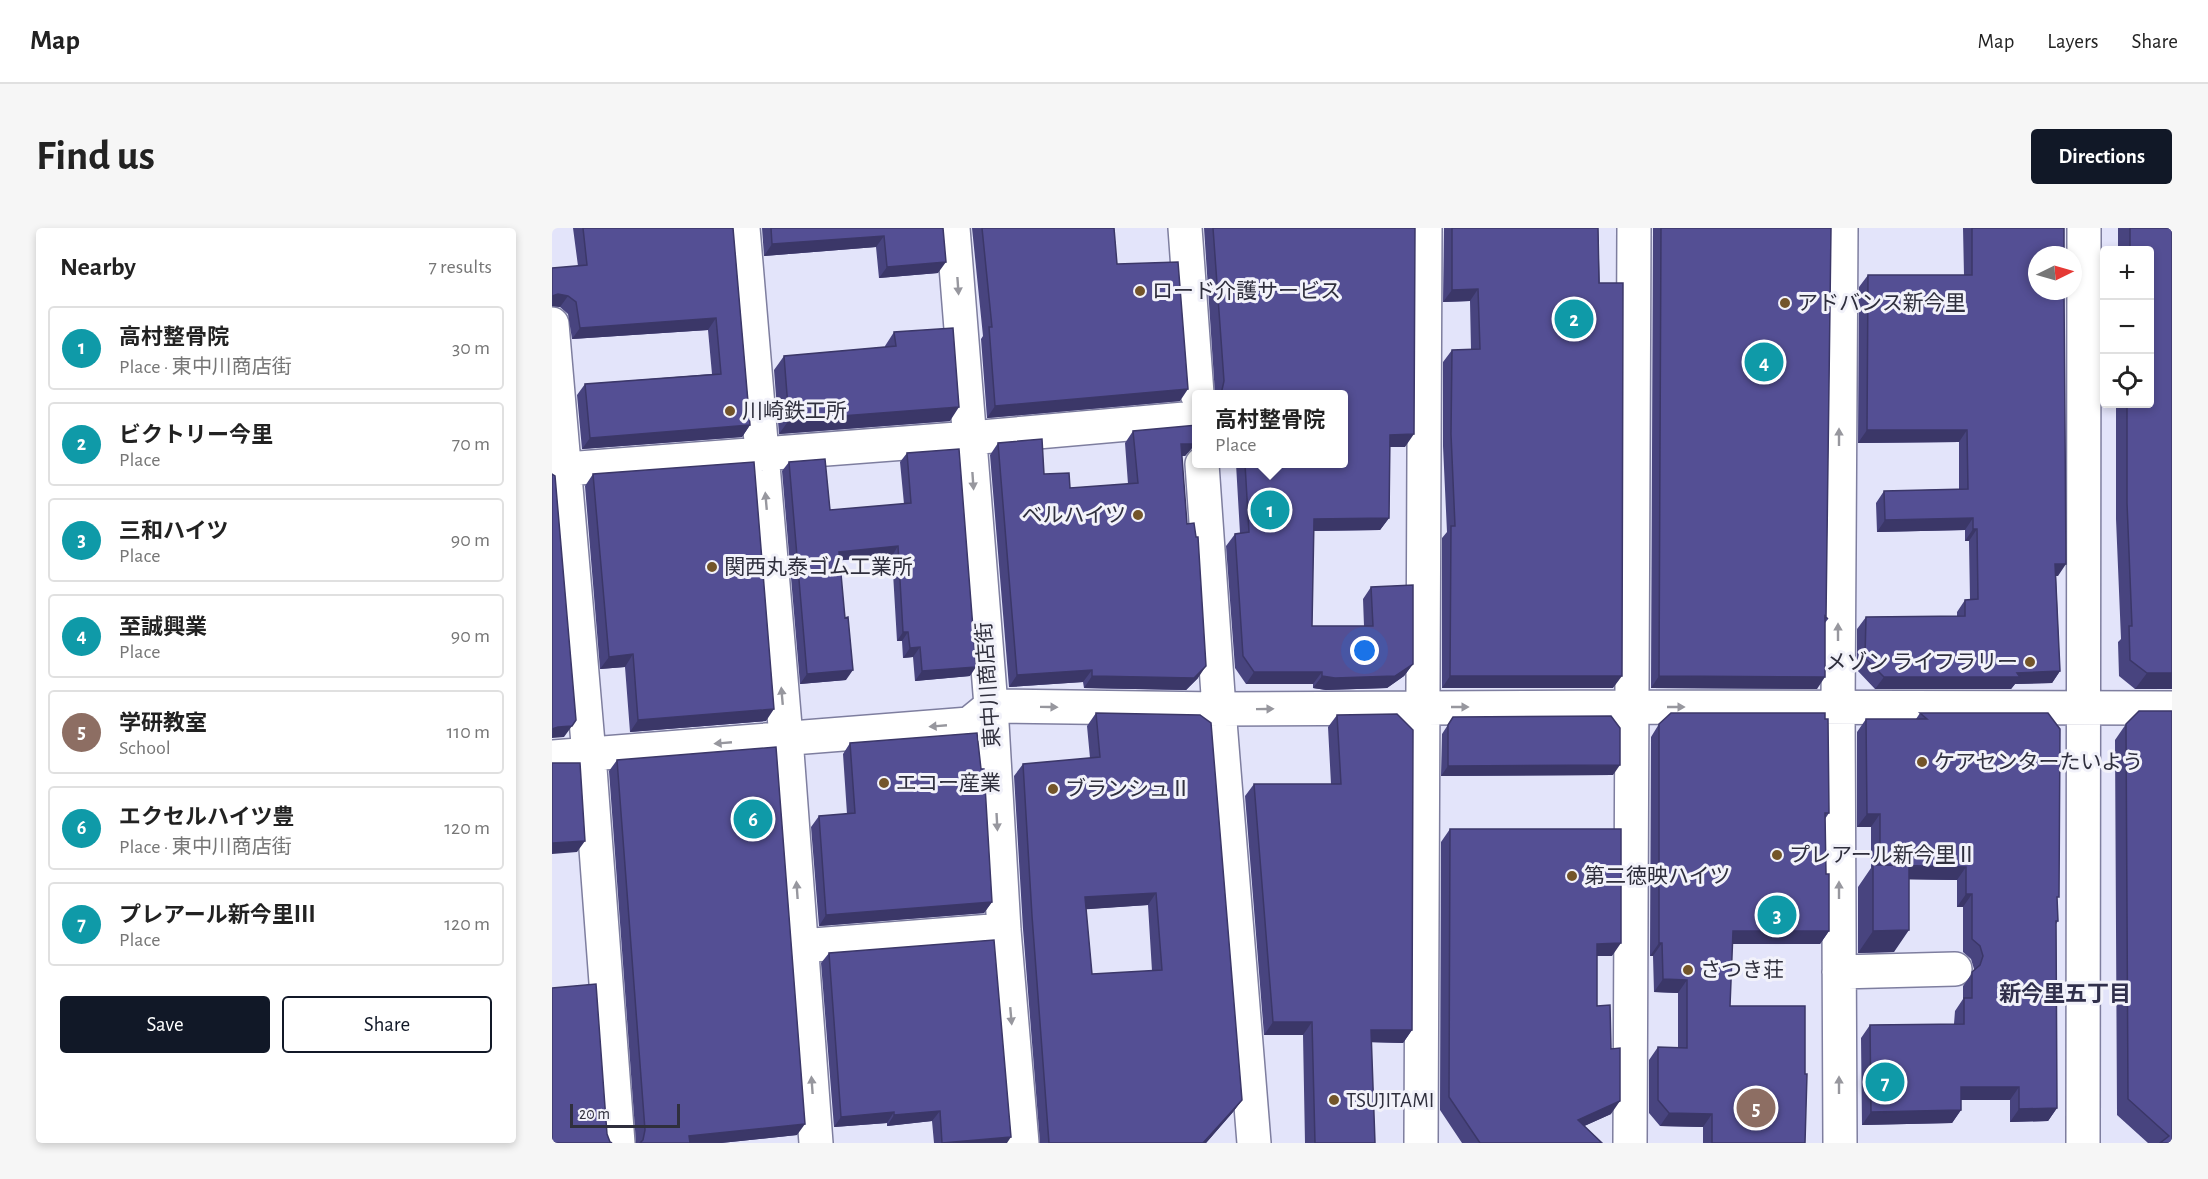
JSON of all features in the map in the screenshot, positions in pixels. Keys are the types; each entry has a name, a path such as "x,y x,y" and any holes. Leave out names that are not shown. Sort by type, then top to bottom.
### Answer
{"street":[{"path":"743,228 786,738 816,1143"},
{"name":"東中川商店街","path":"953,228 991,706 1004,930 1022,1143"},
{"path":"1185,228 1197,390"},
{"path":"1421,1143 1425,228"},
{"path":"1630,1143 1634,228"},
{"path":"1840,228 1838,708 1840,1143"},
{"path":"2083,1143 2084,228"},
{"path":"552,324 558,470 589,754 618,1143"},
{"path":"558,470 1192,418"},
{"path":"1202,468 1219,710 1254,1143"},
{"path":"552,757 969,724 991,706 1219,710 1632,706 2172,708"},
{"path":"801,946 1004,930"},
{"path":"1839,972 1955,969"}],"building":[{"path":"583,228 733,228 750,425 590,438 585,384 721,374 716,318 580,328 576,302 568,296 558,294 552,296 552,268 587,265"},
{"path":"771,228 943,228 946,262 887,267 884,236 772,244"},
{"path":"982,228 1114,228 1117,264 1178,262 1188,389 995,406 989,327 992,327"},
{"path":"1213,228 1415,228 1414,434 1390,435 1389,518 1314,519 1312,626 1373,626 1371,587 1413,585 1413,664 1395,676 1335,678 1322,676 1322,672 1254,672 1243,656 1235,534 1249,532 1245,468 1348,468 1348,390 1222,390 1224,381"},
{"path":"1452,228 1598,228 1599,283 1623,283 1622,676 1450,676 1451,526 1455,526 1451,434 1452,350 1480,349 1478,289 1452,290"},
{"path":"1661,228 1831,228 1825,677 1659,676"},
{"path":"1972,228 2064,228 2064,246 2028,246 2028,300 2064,300 2066,564 2055,564 2060,671 2017,673 2020,677 1884,677 1865,658 1866,617 1965,616 1965,600 1978,599 1977,529 1973,529 1973,518 1885,520 1884,491 1968,489 1967,430 1867,430 1868,275 1972,275"},
{"path":"2130,228 2172,228 2172,673 2147,673 2130,660 2129,626 2132,626 2127,503 2127,408 2154,408 2154,246 2130,246"},
{"path":"953,328 959,407 789,420 784,356 896,346 894,332"},
{"path":"1192,425 1192,444 1181,444 1187,524 1194,523 1196,537 1198,537 1206,666 1194,678 1092,676 1092,670 1017,675 998,443 1042,439 1044,474 1069,473 1070,488 1138,483 1133,431"},
{"path":"959,449 976,667 922,671 920,647 910,648 908,632 903,632 898,546 839,552 845,618 848,617 853,670 807,674 789,462 825,459 830,510 911,503 907,453"},
{"path":"754,462 774,709 638,720 633,654 609,657 593,474"},
{"path":"552,474 555,476 576,720 572,726 552,729"},
{"path":"2139,711 2172,711 2172,1143 2160,1143 2169,1136 2128,1099 2126,724"},
{"path":"1096,713 1200,715 1211,723 1242,1100 1203,1143 1049,1143 1023,764 1100,757","holes":["1156,893 1162,970 1092,974 1085,897"]},
{"path":"1671,713 1825,713 1825,719 1828,719 1829,813 1825,813 1826,874 1829,874 1829,931 1733,931 1730,1006 1805,1006 1805,1074 1807,1074 1805,1143 1712,1143 1712,1114 1669,1113 1658,1100 1658,1047 1687,1048 1687,980 1663,979 1662,943 1659,943 1659,724"},
{"path":"1920,713 2048,713 2060,729 2059,897 2057,897 2058,921 2056,921 2057,1108 2019,1109 2019,1087 1961,1087 1961,1110 1871,1112 1870,1025 1964,1024 1964,998 1972,998 1972,972 1980,965 1983,956 1980,946 1972,939 1972,894 1966,894 1966,867 1880,865 1880,814 1867,814 1866,719 1927,719"},
{"path":"1397,714 1413,730 1412,1030 1371,1030 1375,1143 1315,1143 1312,1022 1273,1022 1254,784 1341,784 1337,715"},
{"path":"1611,716 1620,728 1620,765 1448,766 1448,725 1453,717"},
{"path":"977,733 981,769 984,769 992,902 826,915 819,816 855,813 850,743"},
{"path":"776,747 805,1124 689,1136 690,1143 640,1143 645,1130 617,760"},
{"path":"552,763 580,763 585,841 552,843"},
{"path":"1450,829 1621,829 1621,943 1597,944 1597,1006 1610,1005 1611,1049 1620,1048 1620,1101 1578,1120 1602,1143 1480,1143 1449,1097"},
{"path":"1873,865 1909,865 1909,930 1873,931"},
{"path":"994,940 1011,1137 942,1143 940,1111 841,1117 829,953"},
{"path":"596,984 607,1134 612,1143 552,1143 552,988"}],"place":[{"name":"ロード介護サービス","path":"1140,291"},
{"name":"アドバンス新今里","path":"1785,303"},
{"name":"ビクトリー今里","path":"1574,319"},
{"name":"至誠興業","path":"1764,362"},
{"name":"川崎鉄工所","path":"730,411"},
{"name":"高村整骨院","path":"1270,510"},
{"name":"ベルハイツ","path":"1138,515"},
{"name":"関西丸泰ゴム工業所","path":"712,567"},
{"name":"メゾン ライフラリー","path":"2030,662"},
{"name":"ケアセンターたいよう","path":"1922,762"},
{"name":"エコー産業","path":"884,783"},
{"name":"ブランシュⅡ","path":"1053,789"},
{"name":"エクセルハイツ豊","path":"753,819"},
{"name":"プレアール新今里Ⅱ","path":"1777,855"},
{"name":"第二徳映ハイツ","path":"1572,876"},
{"name":"三和ハイツ","path":"1777,915"},
{"name":"さつき荘","path":"1688,970"},
{"name":"プレアール新今里Ⅲ","path":"1885,1082"},
{"name":"TSUJITAMI","path":"1334,1100"},
{"name":"学研教室","path":"1756,1108"}],"district":[{"name":"新今里五丁目","path":"2065,993"}]}
